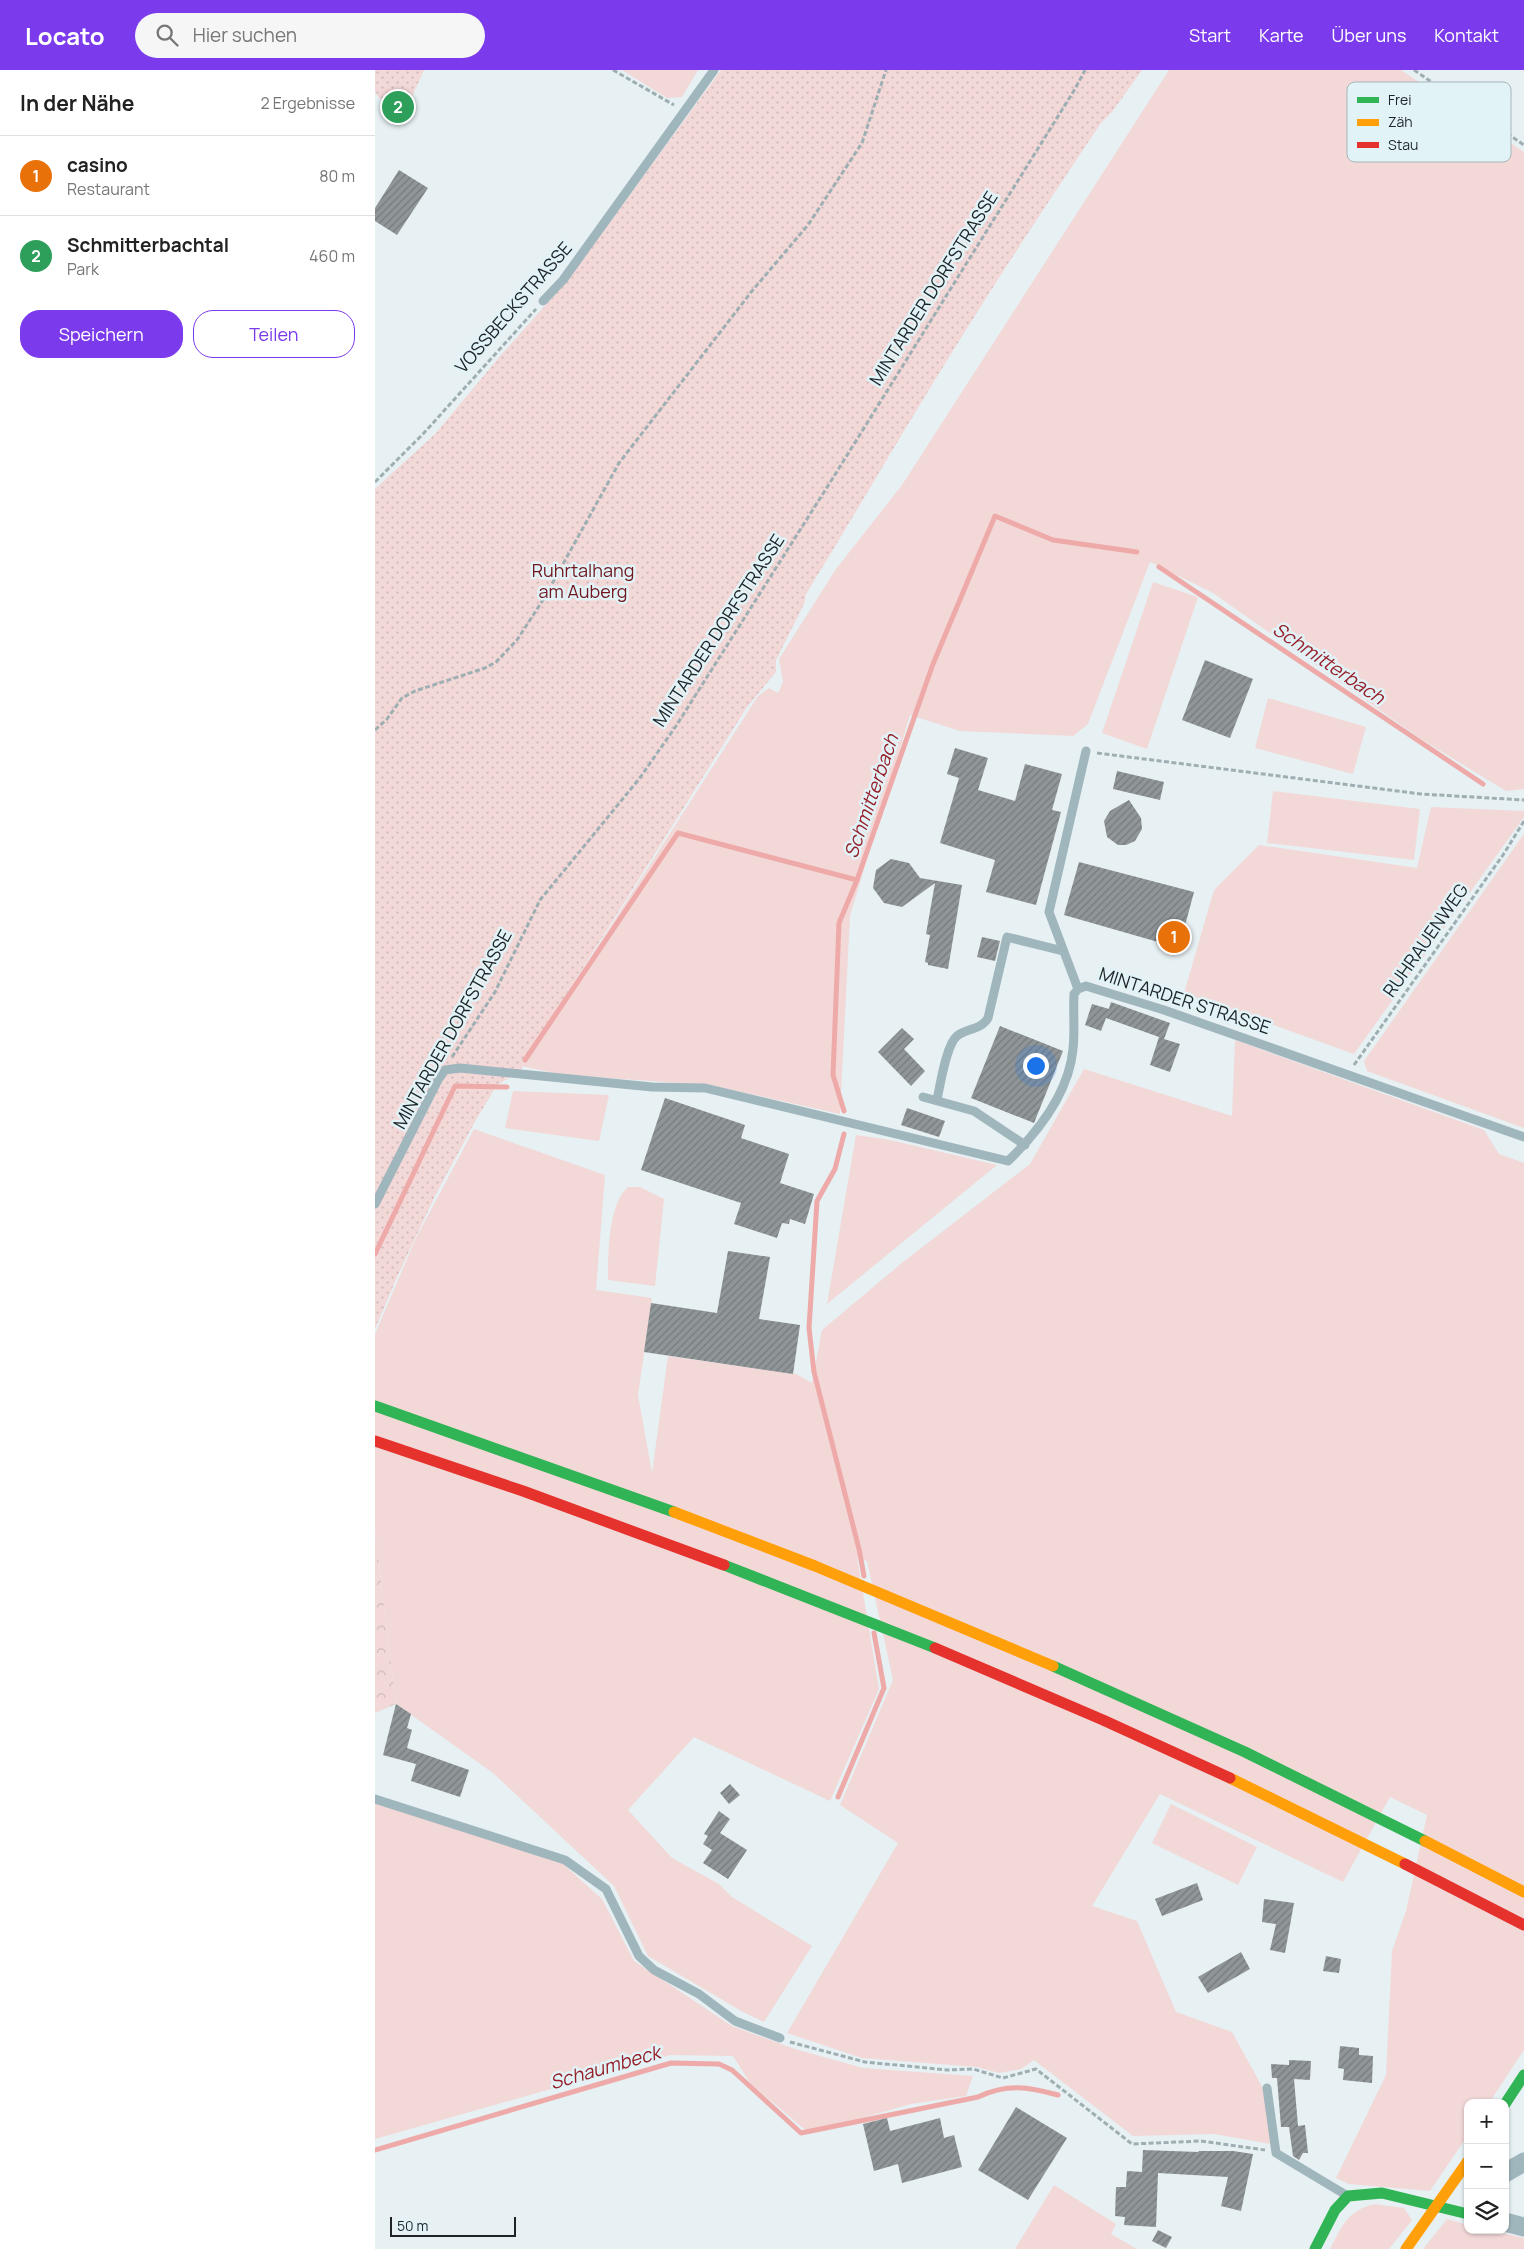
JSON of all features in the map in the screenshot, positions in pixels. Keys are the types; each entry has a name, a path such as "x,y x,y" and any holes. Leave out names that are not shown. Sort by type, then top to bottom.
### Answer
{"main road":[{"path":"375,1406 588,1479 704,1522 934,1614 1117,1693 1256,1758 1384,1820 1524,1892"},
{"path":"375,1440 568,1505 693,1551 923,1642 1036,1690 1261,1792 1524,1925"},
{"path":"1508,2099 1524,2076"},
{"path":"1406,2249 1464,2167"},
{"path":"1315,2249 1335,2210 1349,2196 1382,2193 1464,2212"}],"street":[{"path":"1509,2170 1524,2162"},
{"path":"1509,2223 1524,2227"}],"lane":[{"name":"VOSSBECKSTRASSE","path":"543,301 563,280 714,70"},
{"path":"1079,989 1049,912 1086,751"},
{"path":"937,1100 951,1043 958,1036 980,1026 988,1018 1007,937 1063,951"},
{"name":"MINTARDER STRASSE","path":"445,1070 460,1068 652,1087 705,1088 1008,1162 1025,1145 1053,1106 1068,1073 1073,1051 1074,994 1079,989 1089,987 1164,1010 1524,1137"},
{"name":"MINTARDER DORFSTRASSE","path":"375,1204 445,1070"},
{"path":"923,1097 974,1110 1025,1145"},
{"path":"375,1799 565,1860 606,1889 639,1956 654,1970 699,1994 735,2021 780,2038"},
{"path":"1267,2088 1276,2153 1349,2196"}],"path":[{"path":"613,70 685,112"},
{"path":"375,730 387,719 402,698 415,691 485,668 496,662 517,640 543,600 619,463 752,291 808,225 846,168 862,143 887,70"},
{"name":"MINTARDER DORFSTRASSE","path":"445,1070 459,1044 495,992 540,900 639,779 676,726 984,237 1085,70"},
{"path":"1414,70 1432,82"},
{"path":"1511,136 1524,145"},
{"name":"VOSSBECKSTRASSE","path":"375,482 423,434 543,301"},
{"path":"1086,751 1421,794 1524,800"},
{"name":"RUHRAUENWEG","path":"1347,1074 1503,855 1524,821"},
{"path":"780,2038 801,2046 865,2062 948,2070 973,2069 1003,2078 1036,2069 1132,2144 1201,2141 1276,2153"}],"green space":[{"path":"375,70 424,70 401,121 375,93"},
{"path":"622,70 698,70 682,97 667,98"},
{"name":"Ruhrtalhang am Auberg","path":"721,70 1142,70 1112,112 1101,123 1058,187 975,315 919,407 806,594 804,604 776,660 776,672 747,707 522,1065 522,1070 497,1085 436,1194 375,1329 375,489 436,433 501,355 567,281"},
{"path":"1169,70 1401,70 1419,82 1347,82 1347,162 1511,162 1511,143 1524,152 1524,789 1506,791 1421,739 1213,593 1150,562 1088,724 1073,736 960,731 910,715 850,916 840,1114 710,1085 563,1075 521,1066 758,696 769,688 778,693 783,682 779,659 836,569 902,485"},
{"path":"1153,582 1198,597 1147,749 1102,733"},
{"path":"1268,698 1366,727 1353,774 1255,748"},
{"path":"1273,791 1420,809 1414,860 1267,843"},
{"path":"1431,807 1524,811 1524,817 1354,1054 1184,993 1214,890 1259,845 1417,868"},
{"path":"1524,834 1524,1128 1367,1071 1364,1061"},
{"path":"1235,1040 1484,1130 1499,1154 1524,1163 1524,2050 1492,2099 1464,2099 1464,2141 1430,2191 1349,2184 1336,2178 1386,2075 1392,1951 1406,1911 1427,1815 1390,1797 1343,1882 1160,1794 1092,1906 1137,1921 1176,2012 1232,2032 1265,2092 1271,2144 1214,2134 1133,2136 1034,2060 1021,2069 999,2073 977,2067 862,2058 787,2033 898,1843 840,1805 893,1680 867,1561 857,1557 879,1689 830,1801 694,1737 628,1810 672,1858 719,1884 732,1897 812,1946 764,2022 743,2012 648,1956 614,1886 493,1773 396,1704 375,1532 375,1334 416,1238 474,1129 605,1175 596,1290 652,1298 638,1395 652,1473 668,1356 796,1374 812,1383 822,1330 903,1262 1030,1164 1084,1069 1232,1116"},
{"path":"513,1091 609,1095 599,1141 505,1128"},
{"path":"856,1135 890,1140 997,1165 827,1304"},
{"path":"628,1187 640,1187 664,1199 655,1286 608,1280 609,1245 613,1218 616,1205"},
{"path":"375,1532 396,1704 375,1713"},
{"path":"375,1803 562,1863 602,1899 634,1961 732,2026 795,2049 863,2068 973,2076 966,2096 911,2104 809,2133 750,2083 733,2056 670,2055 375,2139"},
{"path":"1171,1804 1257,1847 1238,1885 1152,1843"},
{"path":"1054,2185 1116,2224 1111,2234 1137,2249 1015,2249"},
{"path":"1374,2204 1404,2208 1412,2220 1389,2249 1330,2249 1346,2220 1357,2211"},
{"path":"1447,2219 1464,2224 1464,2234 1507,2234 1524,2238 1524,2249 1423,2249"}],"building":[{"path":"399,170 428,188 397,235 375,221 375,208"},
{"path":"1205,660 1253,679 1230,738 1182,720"},
{"path":"955,748 988,758 978,790 1015,801 1025,764 1062,774 1052,810 1061,812 1036,905 986,892 995,860 940,843 959,778 947,774"},
{"path":"1117,771 1164,782 1160,800 1113,789"},
{"path":"1129,800 1141,818 1142,829 1135,841 1126,845 1118,845 1107,837 1104,821 1110,811"},
{"path":"891,859 909,863 920,878 962,885 948,969 928,965 925,962 930,935 926,934 935,883 902,907 884,903 873,888 876,870"},
{"path":"1079,862 1194,892 1179,948 1064,915"},
{"path":"982,937 1000,941 995,961 977,957"},
{"path":"1111,1002 1170,1023 1164,1039 1180,1044 1170,1072 1150,1065 1159,1037 1106,1018 1101,1031 1085,1025 1092,1004 1109,1009"},
{"path":"1000,1026 1063,1051 1034,1123 971,1098"},
{"path":"902,1028 914,1039 904,1049 925,1071 911,1086 878,1052"},
{"path":"665,1098 745,1125 741,1138 789,1154 780,1183 814,1194 805,1224 790,1219 789,1224 782,1223 777,1238 734,1224 741,1203 641,1170"},
{"path":"907,1108 945,1121 939,1137 901,1125"},
{"path":"728,1251 770,1257 759,1319 800,1325 793,1374 644,1352 651,1303 717,1313"},
{"path":"396,1704 411,1714 407,1728 412,1730 407,1748 469,1770 460,1797 411,1781 416,1764 383,1755"},
{"path":"730,1784 740,1795 729,1804 720,1793"},
{"path":"719,1811 730,1819 720,1833 747,1850 728,1879 703,1863 712,1850 703,1844 708,1836 704,1834"},
{"path":"1197,1883 1203,1900 1162,1916 1155,1899"},
{"path":"1264,1899 1294,1903 1285,1953 1270,1950 1276,1924 1262,1922"},
{"path":"1241,1952 1250,1969 1208,1993 1198,1977"},
{"path":"1326,1956 1341,1959 1339,1973 1323,1971"},
{"path":"1340,2046 1359,2048 1359,2055 1373,2056 1372,2083 1343,2080 1344,2069 1338,2068"},
{"path":"1289,2060 1311,2061 1310,2080 1294,2079 1298,2126 1305,2125 1308,2153 1303,2153 1299,2160 1293,2156 1289,2127 1281,2127 1277,2078 1272,2078 1271,2064 1289,2065"},
{"path":"1016,2107 1067,2138 1028,2200 978,2170"},
{"path":"887,2118 890,2131 940,2118 944,2138 954,2135 962,2167 902,2183 898,2164 874,2171 863,2124"},
{"path":"1143,2150 1233,2151 1253,2154 1241,2211 1221,2206 1228,2177 1158,2173 1156,2227 1124,2225 1125,2217 1115,2216 1116,2187 1126,2187 1127,2171 1142,2172"},
{"path":"1158,2230 1172,2237 1166,2248 1152,2241"}],"waterway":[{"name":"Schmitterbach","path":"525,1060 678,833 857,880 933,664 995,516 1053,540 1137,552"},
{"name":"Schmitterbach","path":"1159,567 1483,784"},
{"path":"844,1111 833,1075 839,923 857,880"},
{"name":"Schmitterbach","path":"375,1254 455,1086 507,1087"},
{"path":"844,1134 835,1169 817,1201 809,1328 814,1372 859,1549 864,1576"},
{"path":"838,1797 884,1688 874,1633"},
{"name":"Schaumbeck","path":"375,2150 671,2063 719,2064 732,2070 801,2133 978,2097 1008,2088 1028,2088 1058,2095"}],"traffic: fast":[{"path":"375,1406 674,1512"},
{"path":"724,1565 935,1648"},
{"path":"1053,1666 1245,1752 1425,1841"},
{"path":"1508,2099 1524,2075"},
{"path":"1315,2249 1335,2210 1348,2196 1382,2193 1464,2213"}],"traffic: slow":[{"path":"674,1512 815,1566 1053,1666"},
{"path":"1230,1778 1405,1864"},
{"path":"1425,1841 1524,1892"},
{"path":"1406,2249 1464,2167"}],"traffic: jam":[{"path":"375,1441 523,1491 724,1565"},
{"path":"935,1648 1103,1720 1230,1778"},
{"path":"1405,1864 1524,1925"}],"place":[{"name":"Schmitterbachtal","path":"398,107"},
{"name":"casino","path":"1174,937"}]}
